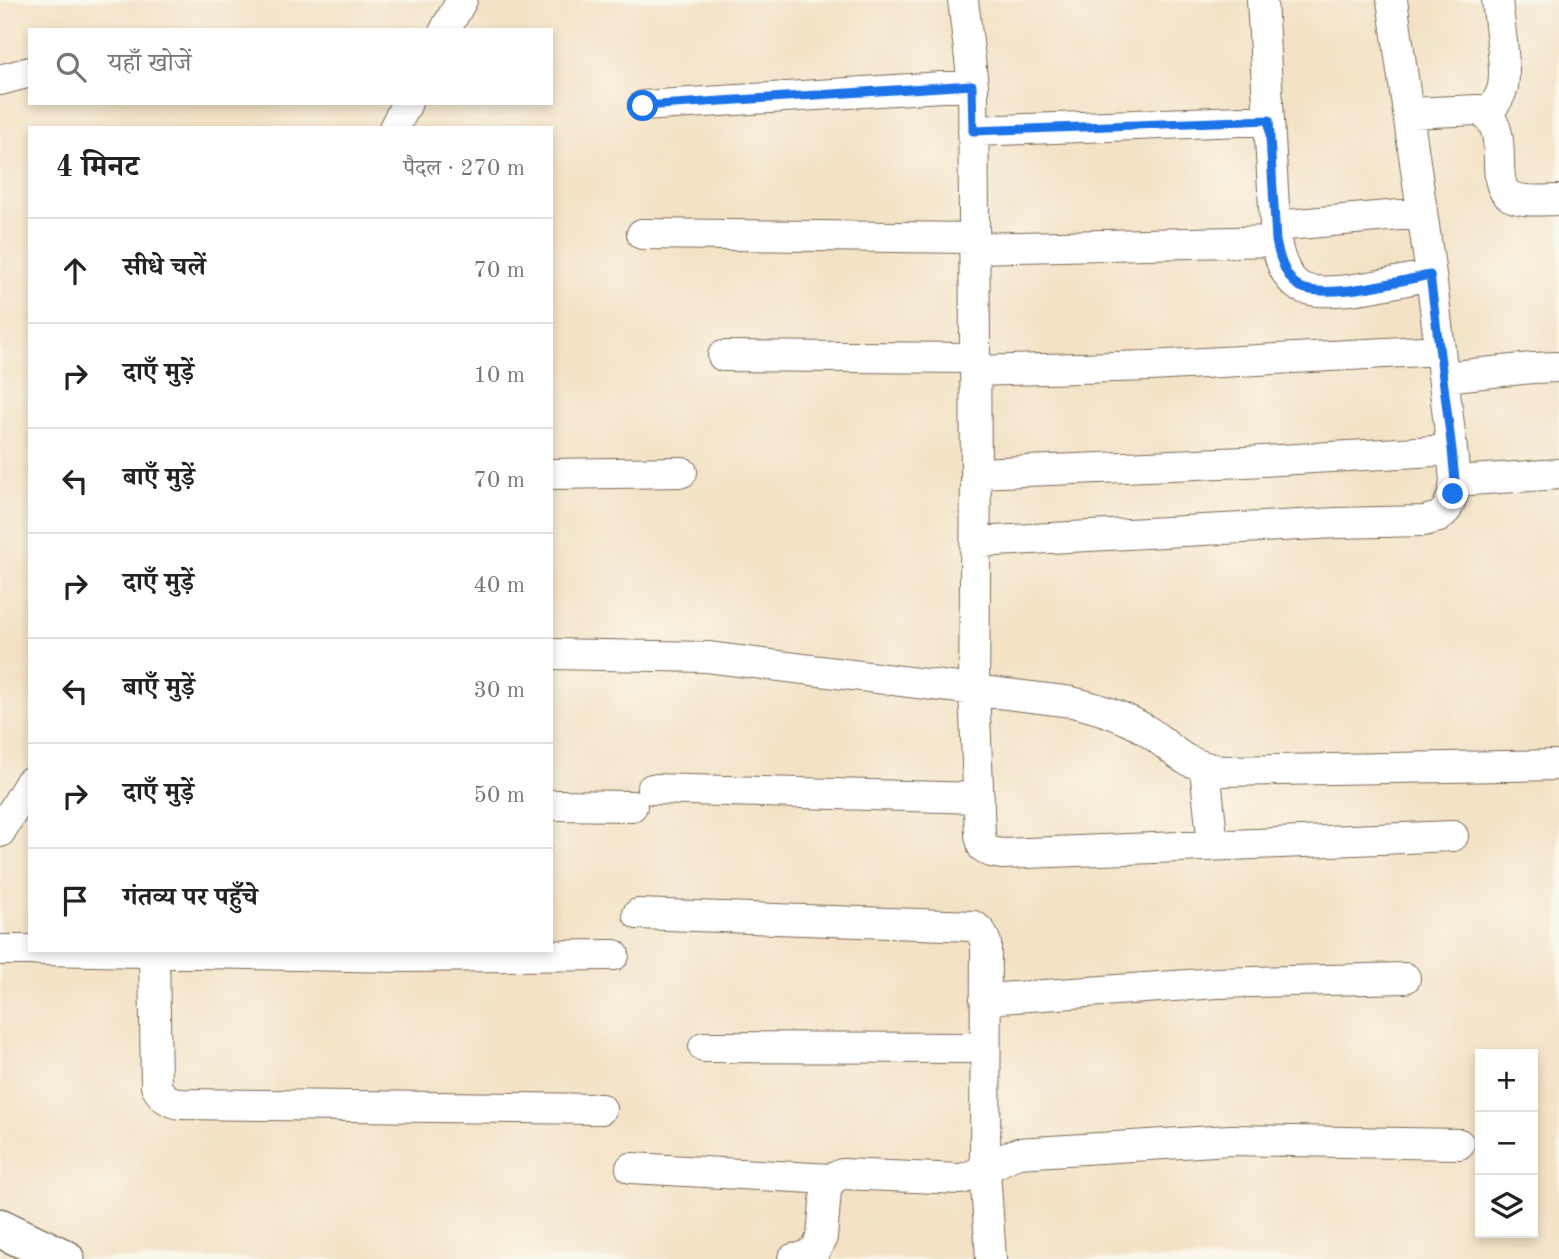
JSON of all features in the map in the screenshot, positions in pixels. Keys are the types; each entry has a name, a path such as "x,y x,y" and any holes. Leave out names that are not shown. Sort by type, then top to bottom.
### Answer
{"main road":[{"path":"0,1228 65,1259"}],"street":[{"path":"446,28 462,0"},
{"path":"987,0 963,0 972,85 976,473 974,690 980,835 983,847 1002,854 1454,836"},
{"path":"1262,0 1276,233 1280,259 1287,273 1298,286 1340,291 1430,275"},
{"path":"976,542 1424,521 1438,517 1447,509 1455,481 1452,450 1392,0"},
{"path":"1487,114 1503,88 1504,68 1497,0"},
{"path":"0,80 28,73"},
{"path":"643,106 972,85"},
{"path":"395,126 406,105"},
{"path":"1408,113 1478,110 1487,114 1494,123 1502,185 1507,194 1525,200 1559,200"},
{"path":"973,131 1269,120"},
{"path":"642,234 974,243 1276,233 1422,213"},
{"path":"723,356 975,364 1150,366 1442,363 1559,367"},
{"path":"976,473 1452,450"},
{"path":"553,474 682,472"},
{"path":"1455,481 1559,474"},
{"path":"553,654 708,657 1072,702 1111,713 1148,731 1185,759 1221,772 1559,765"},
{"path":"1205,768 1213,846"},
{"path":"0,832 27,791"},
{"path":"553,805 642,798 979,798"},
{"path":"638,914 974,926 981,932 986,943 985,1170 991,1259"},
{"path":"0,950 28,950"},
{"path":"601,1109 169,1102 156,1086 153,952 400,957 614,956"},
{"path":"985,999 1217,983 1405,978"},
{"path":"704,1047 985,1048"},
{"path":"631,1168 831,1179 842,1174 961,1179 973,1177 1018,1153 1230,1140 1459,1144"},
{"path":"793,1259 816,1251 822,1237 826,1191 831,1179"}],"route":[{"path":"643,106 972,85 973,131 1269,120 1276,241 1280,259 1298,286 1340,291 1430,275 1452,450 1455,481 1453,494"}]}
